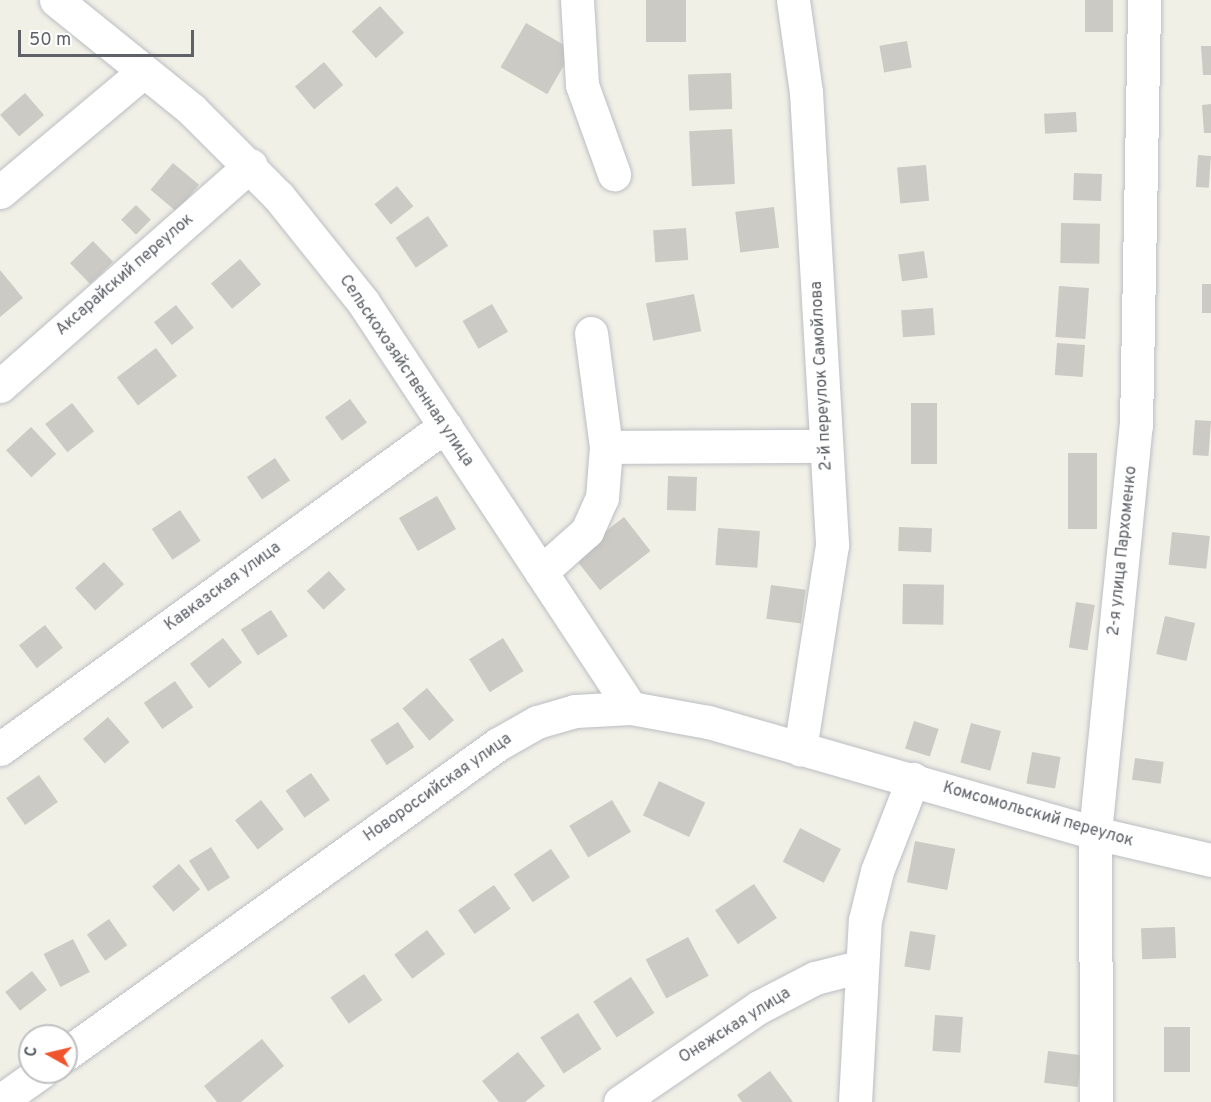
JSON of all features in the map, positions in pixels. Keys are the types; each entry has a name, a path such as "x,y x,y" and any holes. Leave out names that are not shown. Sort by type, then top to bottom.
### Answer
{"street":[{"name":"Сельскохозяйственная улица","path":"56,0 251,165 363,302 631,708"},
{"path":"577,0 582,85 614,174"},
{"name":"2-й переулок Самойлова","path":"794,0 806,92 832,545 800,750"},
{"name":"2-я улица Пархоменко","path":"1096,1102 1095,833 1136,425 1144,0"},
{"path":"0,192 142,73"},
{"name":"Аксарайский переулок","path":"0,386 251,165"},
{"path":"541,572 587,531 602,498 606,447 591,333"},
{"name":"Кавказская улица","path":"0,748 445,426"},
{"path":"606,447 826,446"},
{"name":"Новороссийская улица","path":"78,1045 498,744 537,722 575,711 631,708 708,722 866,768"},
{"name":"Комсомольский переулок","path":"866,768 913,779 1095,833 1211,860"},
{"path":"855,1102 858,967 877,871 913,779"},
{"name":"Онежская улица","path":"620,1102 759,1007 815,978 858,967"},
{"path":"0,1101 24,1084"}],"building":[{"path":"646,0 686,0 686,42 646,42"},
{"path":"1085,0 1113,0 1113,32 1085,32"},
{"path":"380,6 404,33 376,58 352,31"},
{"path":"526,23 573,50 547,94 500,67"},
{"path":"907,41 912,68 884,72 879,46"},
{"path":"1201,46 1211,46 1211,75 1203,75"},
{"path":"324,62 343,85 314,109 295,86"},
{"path":"731,73 732,109 689,110 688,75"},
{"path":"25,93 44,115 19,137 0,115"},
{"path":"1211,104 1211,133 1204,133 1202,105"},
{"path":"1076,112 1077,132 1045,134 1044,114"},
{"path":"732,129 735,184 692,186 689,131"},
{"path":"1198,155 1211,156 1209,188 1196,187"},
{"path":"173,163 199,185 177,212 151,190"},
{"path":"926,165 929,201 900,203 897,168"},
{"path":"1074,173 1102,174 1101,201 1073,200"},
{"path":"397,186 413,206 391,224 374,204"},
{"path":"136,205 151,220 136,235 121,220"},
{"path":"774,207 779,248 740,252 735,212"},
{"path":"428,216 448,246 416,268 396,238"},
{"path":"1061,223 1100,224 1099,264 1060,263"},
{"path":"686,228 688,260 655,262 653,230"},
{"path":"93,241 113,262 90,284 70,263"},
{"path":"924,251 928,278 902,281 898,255"},
{"path":"240,259 261,284 232,309 211,283"},
{"path":"0,270 23,298 0,317"},
{"path":"1202,284 1211,284 1211,313 1202,313"},
{"path":"1059,286 1089,288 1085,339 1055,337"},
{"path":"694,294 701,331 653,341 646,303"},
{"path":"492,304 508,332 479,349 463,321"},
{"path":"176,305 194,328 172,345 154,322"},
{"path":"933,308 935,335 903,337 901,310"},
{"path":"1057,343 1085,345 1083,377 1055,375"},
{"path":"156,348 177,376 138,405 117,377"},
{"path":"350,399 367,422 342,441 325,417"},
{"path":"72,403 94,431 67,452 45,424"},
{"path":"911,403 937,403 937,464 911,464"},
{"path":"1195,420 1211,421 1209,456 1193,455"},
{"path":"31,427 56,454 31,477 6,450"},
{"path":"1068,453 1097,453 1097,529 1068,529"},
{"path":"275,458 290,480 262,499 247,477"},
{"path":"668,476 697,477 696,511 667,510"},
{"path":"437,496 456,529 418,551 399,518"},
{"path":"180,510 201,541 173,560 152,529"},
{"path":"624,517 650,551 600,590 574,556"},
{"path":"899,527 932,528 931,552 898,551"},
{"path":"718,528 760,531 757,568 715,565"},
{"path":"1172,532 1210,536 1206,569 1169,565"},
{"path":"104,562 124,584 95,610 75,588"},
{"path":"329,571 346,590 323,610 307,591"},
{"path":"903,584 944,585 943,625 902,624"},
{"path":"771,585 806,590 801,624 766,619"},
{"path":"1076,602 1095,605 1088,650 1069,647"},
{"path":"271,610 288,636 258,656 241,630"},
{"path":"1165,616 1195,623 1186,661 1156,654"},
{"path":"45,625 63,648 37,668 19,645"},
{"path":"223,638 242,662 209,688 190,664"},
{"path":"503,638 524,671 490,692 469,659"},
{"path":"175,681 193,707 162,729 144,703"},
{"path":"427,688 454,720 429,741 402,709"},
{"path":"108,717 130,742 105,764 83,739"},
{"path":"914,721 939,729 930,757 905,749"},
{"path":"398,722 414,747 387,765 370,740"},
{"path":"971,723 1001,731 990,771 960,763"},
{"path":"1032,752 1061,757 1055,789 1026,784"},
{"path":"1135,758 1164,762 1161,784 1132,780"},
{"path":"311,773 330,800 305,818 286,791"},
{"path":"39,775 58,802 25,825 6,798"},
{"path":"659,781 705,803 689,837 643,815"},
{"path":"261,800 284,829 258,849 235,820"},
{"path":"612,800 631,832 588,857 569,826"},
{"path":"800,828 841,849 824,883 783,862"},
{"path":"915,841 955,849 947,890 907,882"},
{"path":"211,847 230,878 208,891 189,861"},
{"path":"551,849 570,877 533,902 514,874"},
{"path":"179,864 200,889 173,912 152,886"},
{"path":"754,884 777,918 738,944 715,910"},
{"path":"494,885 511,909 475,934 458,910"},
{"path":"109,919 127,945 105,961 87,934"},
{"path":"1175,927 1176,958 1142,959 1141,928"},
{"path":"427,930 445,954 412,979 394,955"},
{"path":"910,931 936,935 930,971 904,967"},
{"path":"688,937 709,976 666,998 646,960"},
{"path":"73,939 90,972 60,987 44,954"},
{"path":"32,971 47,990 20,1011 5,992"},
{"path":"364,974 382,1000 349,1024 330,998"},
{"path":"631,977 654,1013 617,1038 593,1002"},
{"path":"578,1013 601,1049 564,1074 540,1038"},
{"path":"935,1015 963,1017 960,1053 932,1051"},
{"path":"1164,1027 1190,1027 1190,1072 1164,1072"},
{"path":"262,1039 284,1066 241,1102 217,1102 204,1086"},
{"path":"1048,1051 1082,1055 1078,1087 1044,1083"},
{"path":"518,1052 545,1086 525,1102 499,1102 482,1081"},
{"path":"770,1071 793,1102 742,1102 737,1095"}]}
